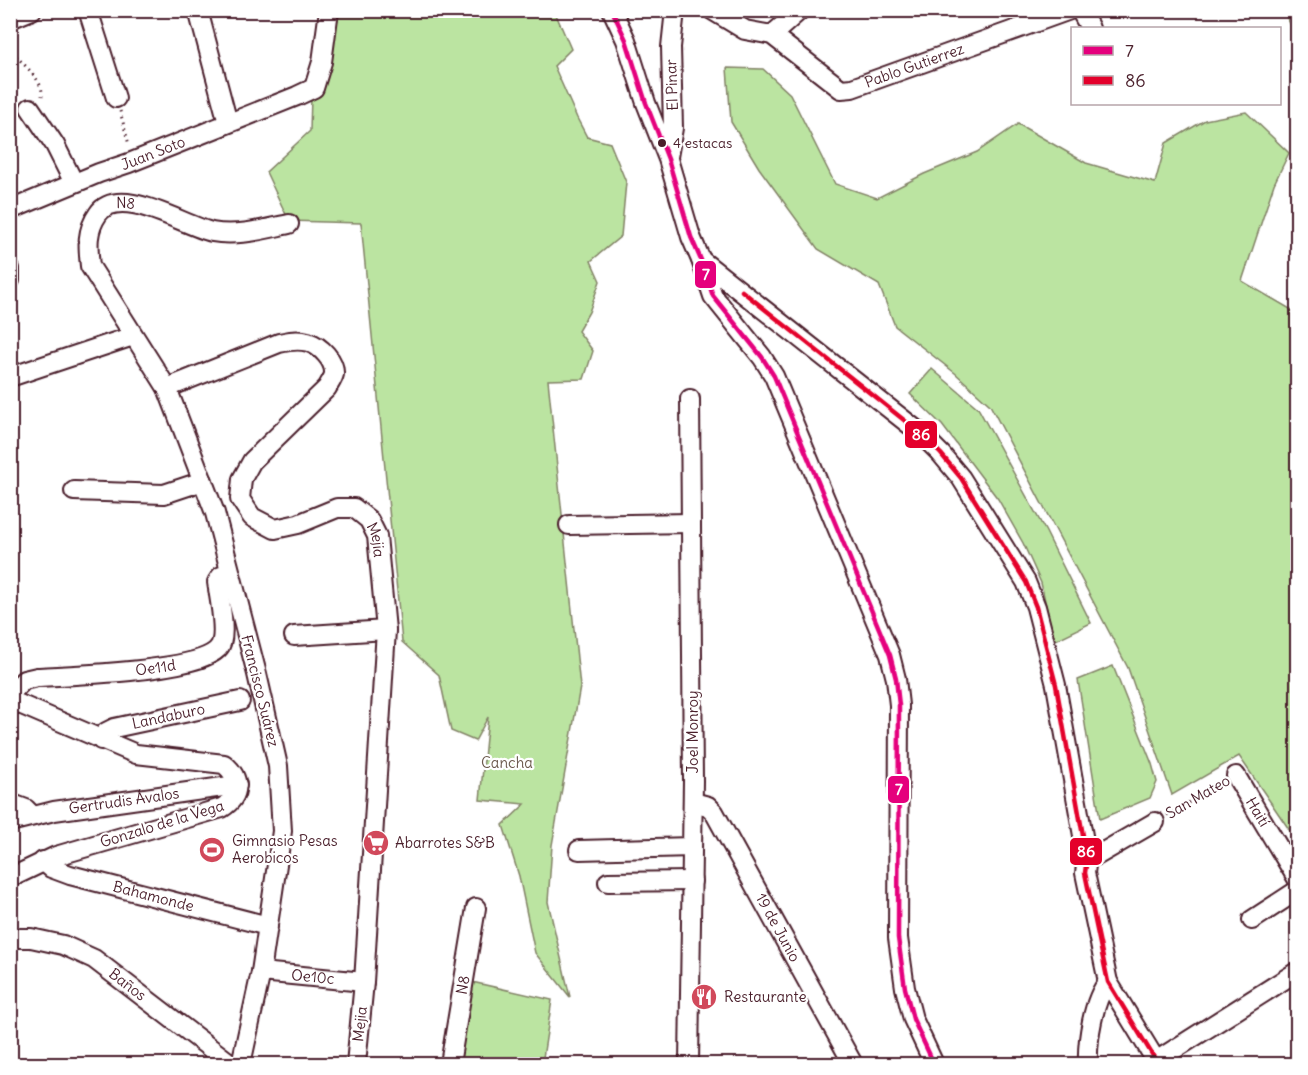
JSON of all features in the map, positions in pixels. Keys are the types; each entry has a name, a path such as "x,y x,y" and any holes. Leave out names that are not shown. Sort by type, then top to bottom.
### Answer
{"street":[{"path":"10,19 32,10"},
{"path":"88,10 116,98"},
{"path":"198,10 228,123"},
{"name":"Juan Soto","path":"10,210 314,88 322,62 329,10"},
{"path":"612,10 626,40 646,103 668,159 691,237 712,296 762,357 774,376 890,655 899,705 898,938 905,988 913,1019 934,1065"},
{"name":"El Pinar","path":"668,159 673,128 670,46 675,10"},
{"name":"Pablo Gutierrez","path":"712,10 745,30 772,35 841,89 1070,10"},
{"path":"772,35 800,10"},
{"path":"1080,10 1088,27"},
{"path":"30,108 55,145 74,183"},
{"name":"N8","path":"133,336 90,266 87,242 92,223 102,207 118,202 135,204 212,232 236,234 290,224"},
{"path":"701,260 919,432 961,478 1015,560 1036,607 1056,685 1087,858 1085,873 1108,982 1157,1063 1298,971"},
{"path":"10,269 10,280"},
{"path":"10,377 133,336"},
{"name":"Francisco Suárez","path":"133,336 167,388 215,513 257,674 278,766 282,831 261,972 241,1065"},
{"name":"Mejia","path":"167,388 294,340 308,342 321,350 332,362 334,376 327,388 252,461 242,479 240,499 252,518 275,529 298,525 337,508 354,508 369,520 377,536 386,630 364,982 356,1065"},
{"name":"Joel Monroy","path":"689,1065 693,802 690,399"},
{"path":"74,491 164,494 203,481"},
{"path":"569,525 691,523"},
{"name":"Oe11d","path":"10,694 24,680 37,677 170,667 210,655 219,647 223,637 218,582 221,576 230,574"},
{"path":"294,636 386,630"},
{"name":"Gonzalo de la Vega","path":"10,699 136,754 224,764 234,772 237,785 236,794 222,808 43,861 10,878"},
{"name":"Landaburo","path":"101,740 106,732 114,728 240,701"},
{"name":"Haití","path":"1236,776 1298,880"},
{"name":"Gertrudis Ávalos","path":"10,822 32,815 237,785"},
{"name":"19 de Junio","path":"693,802 708,806 714,812 853,1065"},
{"path":"10,803 26,809 32,815"},
{"name":"San Mateo","path":"1087,858 1098,855 1158,820"},
{"path":"579,850 692,847"},
{"name":"Bahamonde","path":"43,861 51,868 70,875 268,926"},
{"path":"608,882 692,881"},
{"path":"1252,920 1298,890"},
{"name":"N8","path":"450,1065 476,908"},
{"name":"Baños","path":"10,938 31,938 63,945 94,959 231,1065"},
{"name":"Oe10c","path":"261,972 364,982"},
{"path":"1088,1065 1093,1020 1101,990 1108,982"}],"path":[{"path":"10,56 16,57 43,90 42,96 30,108"},
{"path":"116,98 134,161"},
{"name":"San Mateo","path":"1158,820 1236,776"}],"green space":[{"name":"Cancha","path":"554,10 571,49 554,66 587,137 610,143 626,182 621,236 591,261 600,281 589,312 578,331 593,351 584,379 548,380 580,687 552,845 548,902 570,997 535,953 519,876 503,825 525,804 480,800 488,717 475,741 451,731 439,675 402,642 361,223 289,221 266,172 310,131 311,97 341,11"},
{"path":"1284,11 1297,11 1297,38"},
{"path":"727,68 763,69 790,94 835,184 877,198 924,174 977,152 1018,124 1086,163 1155,183 1166,143 1205,120 1246,112 1289,153 1274,184 1242,281 1297,313 1297,841 1239,756 1172,795 1128,668 990,405 955,373 895,326 879,285 818,249 759,168 731,122"},
{"path":"932,369 978,408 1046,532 1091,623 1054,641 1041,583 1023,543 998,499 942,425 910,394"},
{"path":"1113,666 1157,782 1150,798 1100,819 1078,680"},
{"path":"463,980 552,1000 542,1064 452,1064"}],"transit line":[{"name":"7","path":"612,10 626,40 646,103 668,159 691,237 713,296 762,357 774,376 890,655 899,705 898,938 905,988 913,1019 934,1064"},
{"name":"86","path":"742,291 919,432 941,454 961,478 1026,582 1036,607 1056,685 1087,858 1085,873 1108,982 1158,1064"}],"place":[{"name":"4 estacas","path":"662,143"},
{"name":"Abarrotes S&B","path":"376,843"},
{"name":"Gimnasio Pesas Aerobicos","path":"212,850"},
{"name":"Restaurante","path":"704,997"}]}
